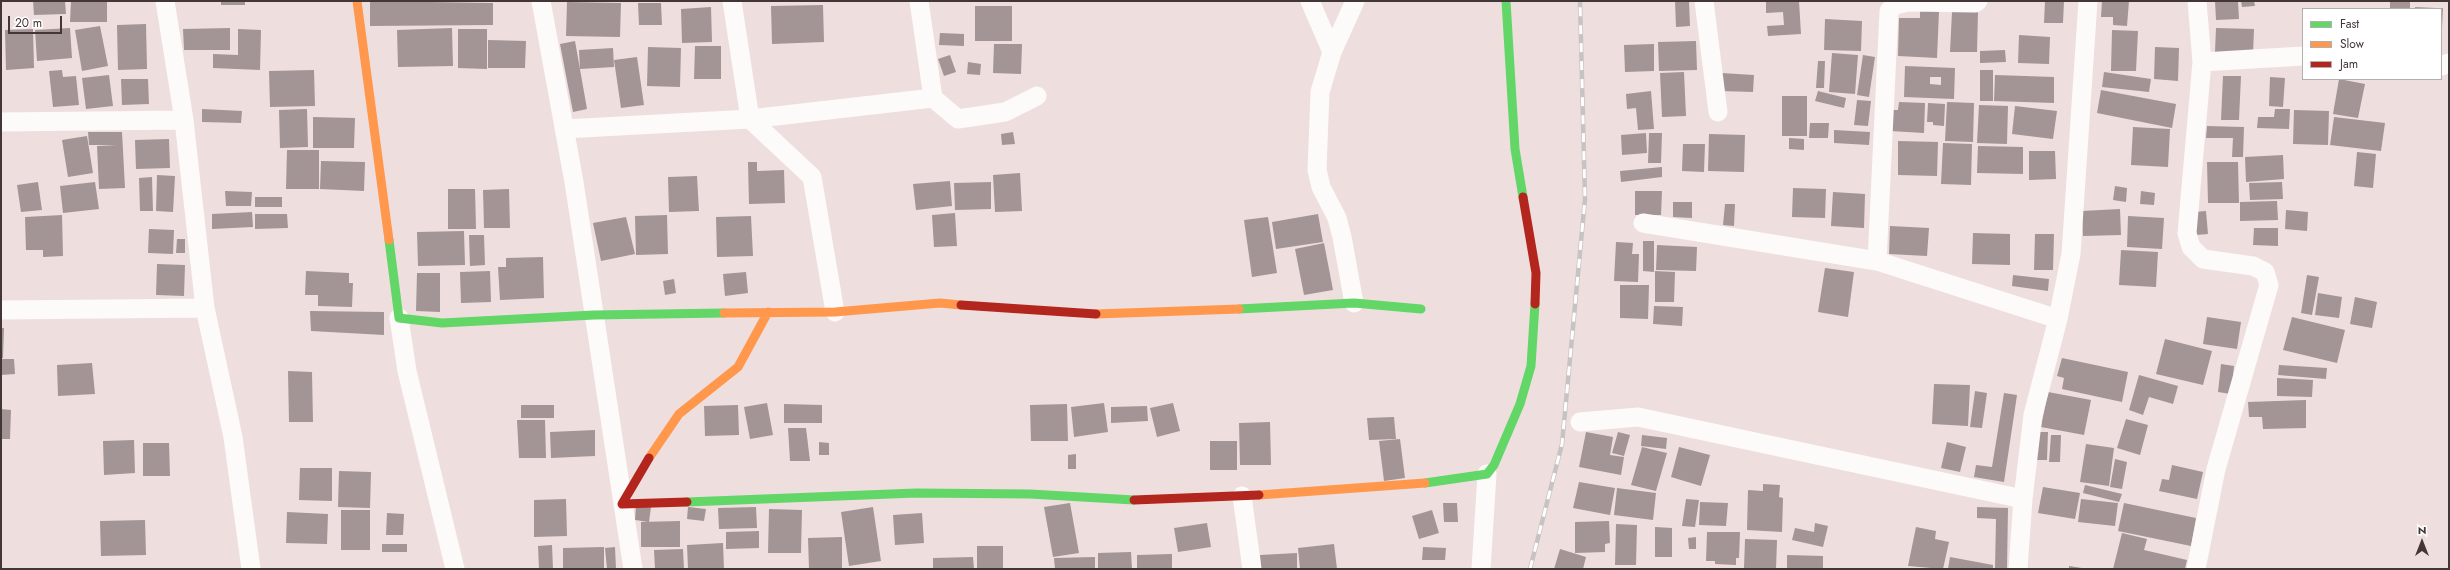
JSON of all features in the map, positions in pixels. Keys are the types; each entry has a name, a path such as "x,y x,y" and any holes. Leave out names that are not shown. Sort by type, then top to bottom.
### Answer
{"street":[{"path":"165,1 184,120 205,308 233,437 251,569"},
{"path":"357,1 399,318 408,371 455,569"},
{"path":"541,1 574,182 633,569"},
{"path":"732,1 750,119 812,177 835,312"},
{"path":"919,1 933,98 958,119 1005,112 1037,96"},
{"path":"1310,1 1332,52"},
{"path":"1354,303 1337,218 1321,187 1316,170 1320,92 1332,52 1355,1"},
{"path":"1481,569 1487,474 1494,465 1520,404 1531,366 1534,331 1536,273 1515,149 1506,1"},
{"path":"1704,1 1718,112"},
{"path":"1877,261 1889,11 1895,5 1908,2 1975,3 1978,1"},
{"path":"2018,569 2023,499 2034,415 2058,319 2071,254 2088,1"},
{"path":"2196,569 2216,469 2269,285 2265,272 2253,266 2203,259 2191,247 2187,233 2202,62 2197,1"},
{"path":"2202,62 2302,56"},
{"path":"564,129 750,119 933,98"},
{"path":"1,122 184,120"},
{"path":"1643,223 1877,261 2058,319"},
{"path":"399,318 442,324 594,315 835,312 940,303 1107,315 1354,303 1421,309"},
{"path":"1,310 205,308"},
{"path":"622,504 638,473 679,414 738,367 764,324 768,312"},
{"path":"1580,422 1638,417 2023,499"},
{"path":"622,504 916,493 1030,494 1138,500 1242,496 1421,483 1487,474"},
{"path":"1242,496 1252,569"}],"building":[{"path":"33,1 65,1 66,14 34,15"},
{"path":"71,1 107,1 107,22 70,22"},
{"path":"221,1 245,1 245,5 221,5"},
{"path":"370,1 493,3 493,25 370,26"},
{"path":"1675,1 1689,1 1690,26 1676,27"},
{"path":"1766,1 1799,1 1801,34 1768,36 1767,26 1784,25 1783,12 1766,13"},
{"path":"2045,1 2064,1 2063,23 2044,23"},
{"path":"2102,1 2129,1 2127,26 2113,25 2113,17 2101,17"},
{"path":"2215,1 2238,1 2239,19 2216,20"},
{"path":"2241,1 2254,1 2255,6 2242,7"},
{"path":"2390,1 2410,1 2410,8 2390,8"},
{"path":"567,2 621,3 620,37 566,36"},
{"path":"638,3 661,3 662,25 639,25"},
{"path":"823,5 824,42 772,44 771,6"},
{"path":"975,6 1012,6 1012,41 975,41"},
{"path":"711,7 712,42 682,43 681,9"},
{"path":"2415,7 2436,8 2415,8"},
{"path":"1920,10 1939,11 1937,58 1898,56 1899,18 1920,18"},
{"path":"1952,12 1978,12 1977,52 1950,52"},
{"path":"1825,19 1862,21 1861,51 1824,50"},
{"path":"146,24 147,69 118,70 117,25"},
{"path":"100,26 108,66 82,71 75,30"},
{"path":"70,28 72,58 37,61 35,30"},
{"path":"230,28 230,50 184,50 183,29"},
{"path":"452,28 453,66 398,67 397,30"},
{"path":"2216,28 2254,29 2253,54 2215,52"},
{"path":"33,29 34,68 6,70 5,30"},
{"path":"238,29 261,30 260,70 213,68 213,54 238,55"},
{"path":"458,29 487,29 487,69 458,68"},
{"path":"2112,30 2138,31 2136,71 2111,71"},
{"path":"940,33 964,34 964,46 939,45"},
{"path":"2019,35 2050,37 2049,64 2018,63"},
{"path":"488,40 526,41 525,68 488,68"},
{"path":"575,41 587,109 573,112 560,44"},
{"path":"1696,41 1697,70 1659,71 1658,42"},
{"path":"994,44 1022,44 1021,74 993,73"},
{"path":"1654,44 1654,71 1625,72 1624,45"},
{"path":"695,46 721,46 721,79 694,79"},
{"path":"648,47 681,48 680,87 647,86"},
{"path":"2155,47 2179,48 2178,81 2154,79"},
{"path":"613,48 614,67 580,69 579,50"},
{"path":"2005,50 2006,62 1980,63 1980,51"},
{"path":"1832,53 1858,55 1855,94 1829,92"},
{"path":"950,55 956,72 944,76 938,59"},
{"path":"1863,55 1875,57 1869,97 1857,95"},
{"path":"637,57 644,105 621,108 614,60"},
{"path":"1818,61 1825,61 1824,88 1816,88"},
{"path":"968,62 981,64 980,75 967,74"},
{"path":"1905,66 1955,68 1954,99 1904,97","holes":["1930,77 1941,77 1941,85 1930,84"]},
{"path":"62,70 63,77 76,76 79,105 53,107 49,71"},
{"path":"314,70 315,106 270,107 269,71"},
{"path":"1980,70 1993,70 1993,101 1980,101"},
{"path":"1684,72 1686,116 1662,117 1660,73"},
{"path":"2104,72 2151,79 2149,92 2102,87"},
{"path":"1721,73 1754,75 1753,92 1720,91"},
{"path":"109,75 113,106 86,109 82,78"},
{"path":"1995,75 2054,77 2054,103 1994,101"},
{"path":"2223,76 2241,76 2239,120 2221,120"},
{"path":"2270,77 2285,78 2283,107 2269,106"},
{"path":"121,79 148,79 149,104 122,105"},
{"path":"2339,80 2365,84 2358,118 2333,114"},
{"path":"2101,90 2176,104 2172,128 2097,113"},
{"path":"1651,91 1654,129 1638,130 1636,108 1627,109 1626,94"},
{"path":"1818,91 1846,98 1844,108 1815,101"},
{"path":"1782,96 1807,96 1807,136 1782,136"},
{"path":"1857,100 1871,101 1868,126 1854,125"},
{"path":"1899,102 1925,103 1924,133 1890,131 1890,110 1898,110"},
{"path":"1947,102 1974,103 1973,142 1945,141"},
{"path":"1928,103 1945,104 1944,126 1933,125 1933,122 1927,122"},
{"path":"1979,105 2008,106 2007,144 1977,143"},
{"path":"2015,106 2057,111 2053,139 2012,134"},
{"path":"202,109 242,111 241,123 202,122"},
{"path":"307,109 308,147 280,148 279,110"},
{"path":"2275,109 2290,109 2289,129 2257,128 2258,117 2274,117"},
{"path":"2294,110 2329,111 2328,145 2293,144"},
{"path":"313,117 355,118 354,148 313,148"},
{"path":"2334,117 2385,123 2381,151 2330,145"},
{"path":"1810,123 1829,123 1828,138 1809,138"},
{"path":"2207,126 2244,127 2243,157 2232,157 2233,138 2206,138"},
{"path":"2133,127 2170,129 2168,167 2131,165"},
{"path":"1834,130 1870,132 1869,145 1834,143"},
{"path":"88,132 122,132 125,188 99,189 97,146 117,145 89,145"},
{"path":"1013,132 1015,144 1002,145 1001,134"},
{"path":"1646,133 1647,153 1622,155 1621,135"},
{"path":"1649,133 1662,133 1661,163 1648,163"},
{"path":"1709,134 1745,135 1744,172 1708,171"},
{"path":"87,136 93,173 68,177 62,140"},
{"path":"1789,138 1804,139 1804,150 1789,149"},
{"path":"169,139 170,168 136,169 135,140"},
{"path":"1898,141 1938,142 1937,176 1898,175"},
{"path":"1943,143 1972,144 1971,185 1941,184"},
{"path":"1683,144 1705,144 1704,172 1682,171"},
{"path":"1978,146 2023,147 2023,174 1977,173"},
{"path":"287,150 319,150 319,189 286,189"},
{"path":"2029,151 2055,151 2056,179 2029,180"},
{"path":"2357,152 2376,154 2373,188 2354,186"},
{"path":"2283,155 2284,179 2246,182 2245,157"},
{"path":"321,161 365,162 364,191 320,189"},
{"path":"748,162 757,162 757,171 784,170 785,203 749,204"},
{"path":"2207,162 2238,162 2239,203 2208,203"},
{"path":"1662,167 1662,177 1621,182 1620,171"},
{"path":"1020,173 1022,211 995,212 993,175"},
{"path":"157,175 175,176 173,212 156,211"},
{"path":"697,176 699,211 669,212 668,177"},
{"path":"152,177 153,211 140,211 139,178"},
{"path":"950,181 952,206 916,210 913,184"},
{"path":"38,182 42,210 21,212 17,185"},
{"path":"95,182 99,209 63,213 60,186"},
{"path":"991,182 991,209 955,210 954,183"},
{"path":"2282,182 2283,199 2250,200 2249,183"},
{"path":"2115,186 2127,188 2126,202 2113,200"},
{"path":"1793,188 1826,189 1825,218 1792,217"},
{"path":"448,189 475,189 476,229 448,229"},
{"path":"509,189 510,228 484,228 483,190"},
{"path":"225,191 252,192 251,206 226,206"},
{"path":"1635,191 1662,191 1661,215 1635,215"},
{"path":"2141,191 2155,193 2154,205 2140,204"},
{"path":"1833,192 1865,194 1864,228 1831,226"},
{"path":"255,197 282,197 282,207 255,207"},
{"path":"2277,201 2278,220 2240,221 2240,202"},
{"path":"1673,202 1692,202 1692,218 1673,217"},
{"path":"1725,204 1735,204 1734,226 1723,225"},
{"path":"2120,209 2121,235 2083,236 2082,211"},
{"path":"2286,210 2308,212 2307,231 2285,229"},
{"path":"2206,211 2208,234 2196,235 2194,212"},
{"path":"252,212 253,227 212,229 212,214"},
{"path":"955,213 957,246 934,247 932,215"},
{"path":"255,214 287,214 288,228 255,229"},
{"path":"1318,214 1323,242 1276,249 1272,222"},
{"path":"62,215 63,256 43,257 43,250 26,250 25,217"},
{"path":"667,215 668,254 636,255 635,216"},
{"path":"751,216 753,256 717,257 716,217"},
{"path":"2128,216 2164,218 2162,249 2127,247"},
{"path":"626,217 635,254 601,261 593,223"},
{"path":"1268,217 1277,273 1252,277 1244,220"},
{"path":"1890,226 1929,228 1927,256 1889,254"},
{"path":"2254,228 2278,228 2278,246 2253,245"},
{"path":"149,229 174,230 173,254 148,253"},
{"path":"464,231 465,265 418,266 417,232"},
{"path":"1973,233 2010,234 2010,265 1972,264"},
{"path":"2035,234 2054,234 2053,270 2034,270"},
{"path":"469,235 484,235 485,265 470,266"},
{"path":"177,239 185,239 185,253 176,253"},
{"path":"1643,241 1654,241 1654,272 1643,271"},
{"path":"1616,242 1633,243 1632,254 1639,254 1638,282 1614,281"},
{"path":"1324,243 1333,290 1304,295 1295,249"},
{"path":"1657,245 1697,247 1696,271 1656,270"},
{"path":"2121,250 2158,252 2156,287 2119,285"},
{"path":"543,257 544,298 500,300 498,267 506,267 506,258"},
{"path":"157,264 185,265 184,296 156,295"},
{"path":"1825,268 1854,272 1848,317 1818,312"},
{"path":"306,271 349,273 349,283 353,283 352,307 318,306 318,295 305,295"},
{"path":"490,271 491,302 461,303 460,272"},
{"path":"1655,271 1675,272 1674,302 1655,302"},
{"path":"746,272 748,293 725,296 723,274"},
{"path":"417,273 440,273 440,312 416,311"},
{"path":"2013,275 2049,279 2048,291 2012,286"},
{"path":"2307,275 2319,277 2312,315 2301,313"},
{"path":"674,279 676,293 665,295 663,281"},
{"path":"1620,285 1649,285 1648,319 1620,318"},
{"path":"2318,293 2342,297 2339,318 2315,315"},
{"path":"2355,297 2377,302 2372,328 2350,324"},
{"path":"1654,306 1683,307 1682,326 1653,324"},
{"path":"310,311 384,312 384,335 311,331"},
{"path":"2207,317 2241,322 2237,349 2203,344"},
{"path":"2292,317 2345,330 2337,363 2283,350"},
{"path":"1,328 4,328 3,358 1,358"},
{"path":"2165,339 2212,351 2203,385 2156,374"},
{"path":"2062,358 2128,372 2122,402 2062,389 2064,378 2057,376"},
{"path":"1,359 14,359 15,374 1,375"},
{"path":"92,363 95,394 58,396 57,365"},
{"path":"2221,364 2234,366 2231,394 2218,392"},
{"path":"2279,365 2327,368 2326,379 2278,375"},
{"path":"288,371 312,372 313,422 289,422"},
{"path":"2139,375 2178,386 2173,404 2149,397 2143,415 2129,410"},
{"path":"2277,378 2313,380 2312,397 2277,396"},
{"path":"1934,384 1970,385 1968,426 1932,424"},
{"path":"1975,391 1987,393 1982,428 1970,427"},
{"path":"2048,392 2091,400 2084,435 2041,427"},
{"path":"2004,393 2017,395 2004,482 1974,477 1976,465 1992,467"},
{"path":"2306,400 2306,428 2263,429 2262,417 2249,417 2248,402"},
{"path":"767,403 773,435 750,439 744,407"},
{"path":"1104,403 1108,432 1074,437 1071,407"},
{"path":"1173,403 1180,431 1157,437 1150,408"},
{"path":"784,404 822,405 822,423 784,423"},
{"path":"1067,404 1068,441 1031,441 1030,405"},
{"path":"521,405 554,405 554,418 521,418"},
{"path":"738,405 739,435 705,436 704,406"},
{"path":"1147,406 1148,421 1111,423 1111,407"},
{"path":"1,409 11,410 10,439 1,439"},
{"path":"1394,417 1396,439 1369,440 1367,418"},
{"path":"2126,419 2148,425 2140,455 2117,448"},
{"path":"517,420 545,420 546,458 519,458"},
{"path":"1270,422 1271,465 1240,465 1239,423"},
{"path":"788,428 806,428 810,461 790,461"},
{"path":"595,430 595,456 551,458 550,432"},
{"path":"1586,432 1613,437 1610,455 1624,457 1621,475 1579,467"},
{"path":"1618,432 1630,435 1624,456 1612,453"},
{"path":"2038,432 2048,432 2047,460 2037,460"},
{"path":"1642,435 1667,438 1666,449 1641,446"},
{"path":"2051,435 2061,435 2060,462 2049,462"},
{"path":"1400,439 1405,478 1384,481 1379,441"},
{"path":"134,440 135,473 104,475 103,441"},
{"path":"1210,441 1237,441 1237,470 1210,470"},
{"path":"819,442 829,443 829,455 819,455"},
{"path":"1947,442 1966,447 1960,472 1941,468"},
{"path":"143,443 169,443 170,476 143,476"},
{"path":"2086,444 2114,448 2109,486 2080,482"},
{"path":"1642,447 1667,453 1656,491 1631,485"},
{"path":"1679,447 1710,455 1701,486 1671,477"},
{"path":"1076,454 1076,469 1068,469 1068,455"},
{"path":"2115,459 2127,462 2122,489 2110,487"},
{"path":"2172,465 2203,472 2197,499 2159,491 2162,479 2169,480"},
{"path":"300,468 332,468 332,501 299,500"},
{"path":"339,471 371,472 370,508 338,507"},
{"path":"1579,482 1615,488 1610,515 1573,508"},
{"path":"1763,484 1780,485 1779,497 1783,498 1782,532 1747,530 1748,490 1763,491"},
{"path":"2085,485 2122,494 2119,502 2083,493"},
{"path":"2043,487 2080,493 2075,519 2038,513"},
{"path":"1617,488 1656,493 1653,520 1614,515"},
{"path":"566,499 567,536 534,537 534,500"},
{"path":"1686,499 1699,500 1695,527 1682,526"},
{"path":"2081,499 2118,503 2115,526 2078,522"},
{"path":"1700,502 1728,503 1726,526 1699,525"},
{"path":"1070,503 1079,553 1053,557 1044,507"},
{"path":"1443,503 1457,503 1458,522 1444,522"},
{"path":"2124,503 2196,518 2191,546 2118,531"},
{"path":"636,506 651,507 649,522 635,520"},
{"path":"688,507 706,509 704,521 687,519"},
{"path":"756,507 757,528 719,529 718,508"},
{"path":"873,507 881,561 849,566 841,512"},
{"path":"1977,507 2008,508 2007,569 1995,569 1996,519 1977,518"},
{"path":"769,509 802,510 801,553 768,553"},
{"path":"341,510 370,510 370,550 341,550"},
{"path":"1432,510 1439,533 1419,539 1412,516"},
{"path":"287,512 328,514 327,544 286,543"},
{"path":"387,513 404,514 403,535 386,535"},
{"path":"922,513 924,543 895,545 893,515"},
{"path":"145,520 146,555 101,556 100,521"},
{"path":"680,521 680,547 641,547 641,522"},
{"path":"1609,521 1610,543 1605,544 1605,552 1575,553 1575,522"},
{"path":"1207,523 1211,547 1178,552 1174,528"},
{"path":"1815,523 1828,526 1823,547 1792,540 1795,528 1814,532"},
{"path":"1616,524 1637,525 1636,565 1615,565"},
{"path":"1655,527 1672,528 1672,557 1655,557"},
{"path":"1916,527 1936,531 1935,539 1949,542 1943,569 1908,566"},
{"path":"759,531 759,548 726,549 726,532"},
{"path":"1707,532 1740,532 1739,558 1736,558 1736,565 1715,564 1715,561 1706,561"},
{"path":"2122,533 2147,539 2144,550 2187,560 2185,569 2113,569"},
{"path":"842,537 842,569 809,569 808,538"},
{"path":"1696,537 1696,549 1689,549 1688,538"},
{"path":"1745,539 1777,540 1776,569 1744,568"},
{"path":"723,543 724,569 688,569 687,545"},
{"path":"382,544 407,544 407,552 382,552"},
{"path":"1334,544 1337,569 1300,569 1298,548"},
{"path":"552,545 553,569 539,569 538,546"},
{"path":"977,546 1003,546 1003,569 977,569"},
{"path":"604,547 604,569 563,569 563,548"},
{"path":"615,547 616,569 607,569 605,548"},
{"path":"1423,547 1446,548 1445,560 1422,560"},
{"path":"683,549 684,569 655,569 654,550"},
{"path":"1560,549 1586,557 1583,569 1554,569"},
{"path":"1131,552 1132,569 1098,569 1098,553"},
{"path":"1297,553 1297,569 1261,569 1260,555"},
{"path":"1172,554 1172,569 1137,569 1137,555"},
{"path":"1787,555 1823,556 1823,569 1787,569"},
{"path":"973,557 974,569 933,569 933,558"},
{"path":"1095,557 1095,569 1055,569 1054,558"},
{"path":"1950,557 1993,565 1993,569 1948,569"},
{"path":"2069,566 2082,568 2082,569 2069,569"}],"railway":[{"path":"1530,569 1562,444 1585,199 1580,1"}],"traffic: fast":[{"path":"1506,1 1515,149 1523,197"},
{"path":"389,240 399,318 442,323 594,315 724,313"},
{"path":"1239,309 1354,303 1421,309"},
{"path":"1425,483 1487,474 1494,465 1520,404 1531,366 1535,304"},
{"path":"687,502 916,493 1030,494 1134,500"}],"traffic: slow":[{"path":"357,1 389,240"},
{"path":"724,313 835,312 940,303 961,305"},
{"path":"1096,314 1239,309"},
{"path":"649,458 679,414 738,367 768,312"},
{"path":"1259,495 1425,483"}],"traffic: jam":[{"path":"1523,197 1536,273 1535,304"},
{"path":"961,305 1096,314"},
{"path":"649,458 622,504 687,502"},
{"path":"1134,500 1259,495"}]}
